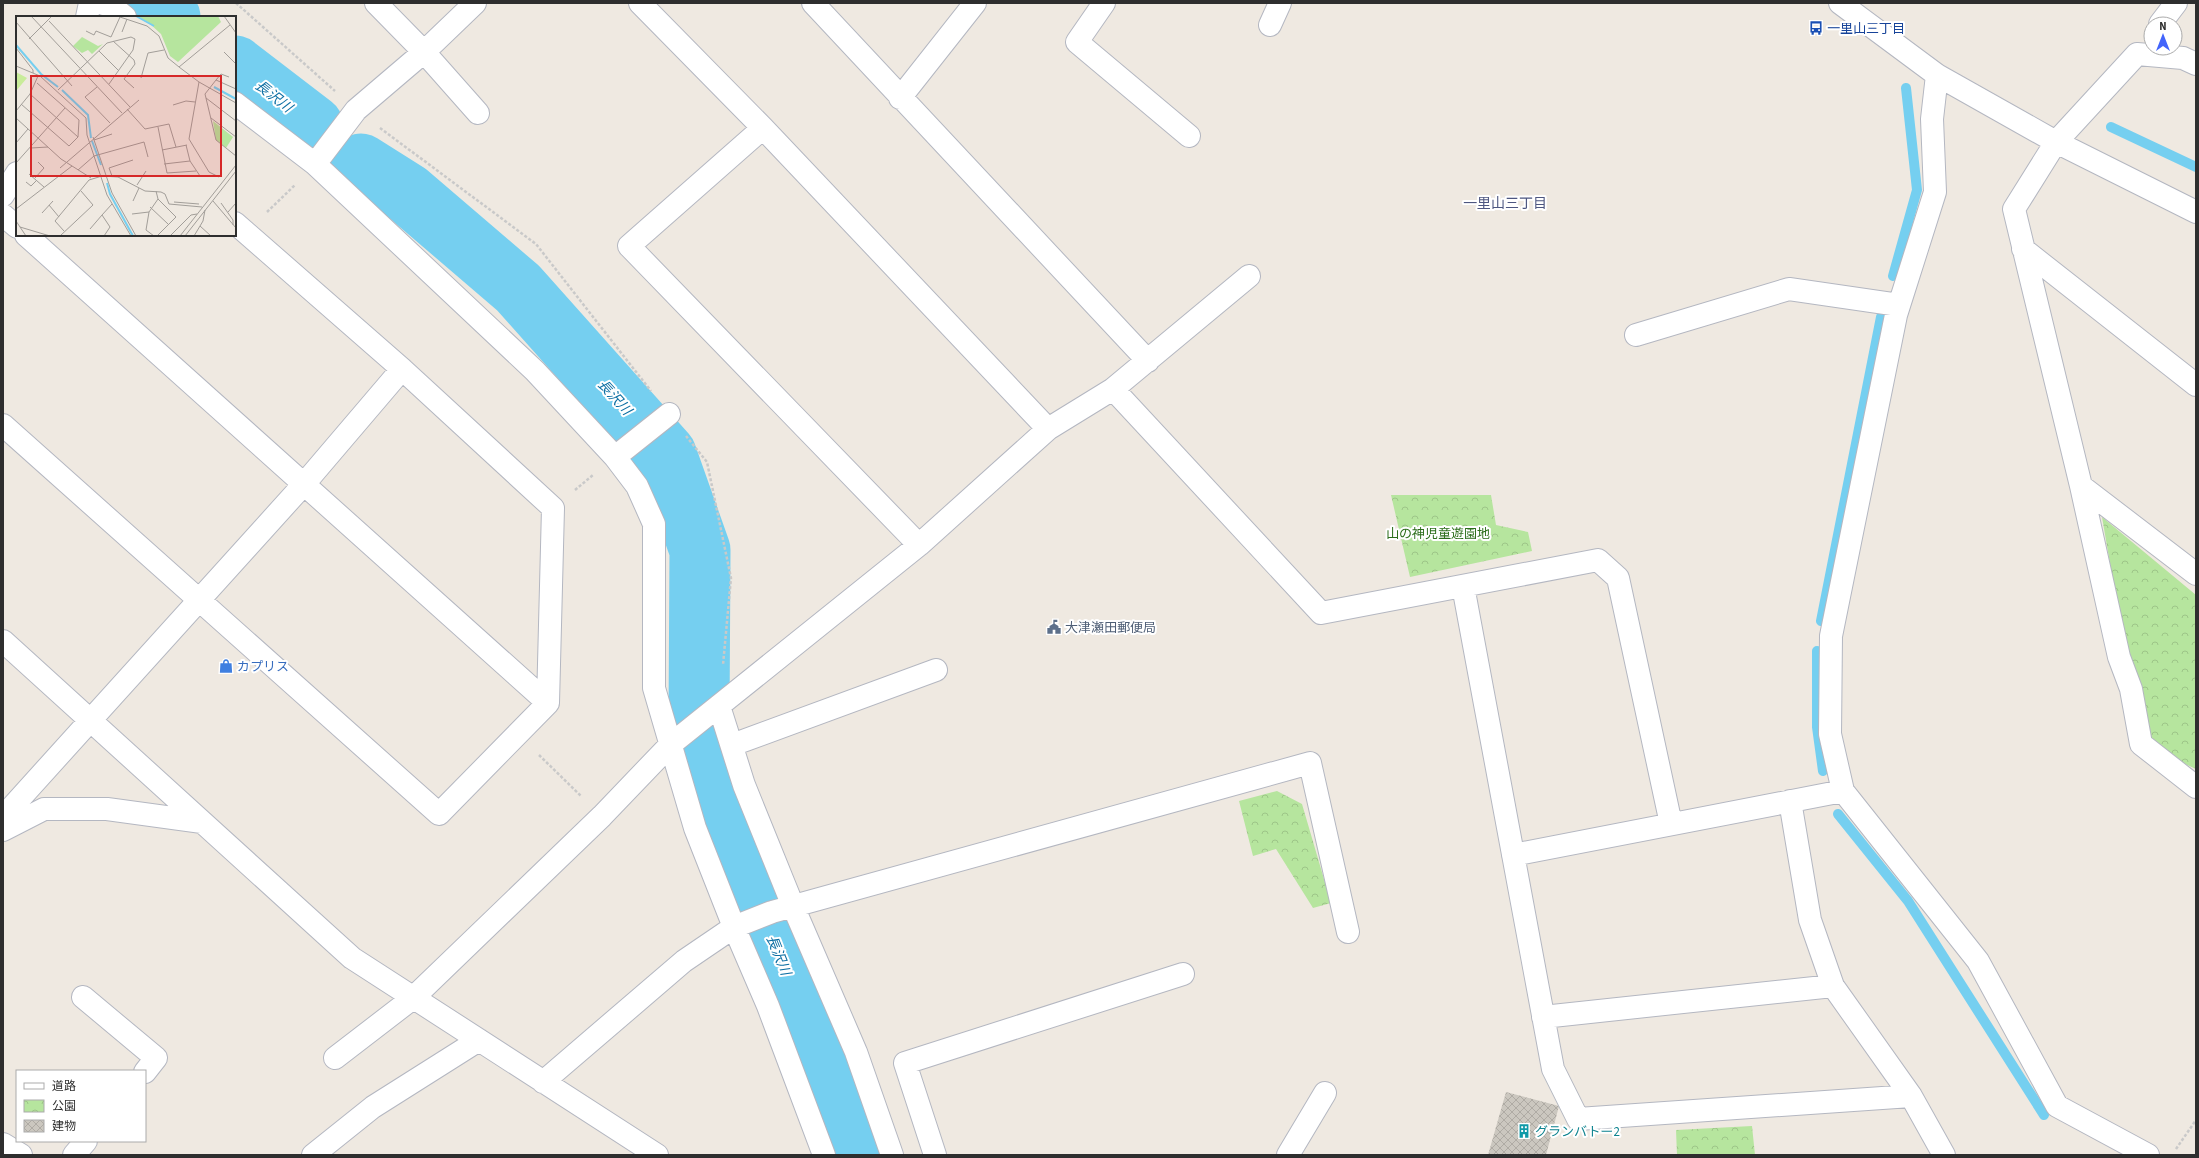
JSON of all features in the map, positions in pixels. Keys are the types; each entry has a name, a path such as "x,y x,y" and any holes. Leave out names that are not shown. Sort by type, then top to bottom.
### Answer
{"street":[{"path":"87,16 90,3"},
{"path":"102,3 113,7 124,16"},
{"path":"376,3 424,52 478,113"},
{"path":"315,164 356,110 424,52 475,3"},
{"path":"640,3 763,128 1048,429"},
{"path":"813,3 900,98 1148,361"},
{"path":"900,98 975,3"},
{"path":"1104,3 1077,42 1188,136"},
{"path":"1270,25 1280,3"},
{"path":"1840,3 1936,75 2056,142 2196,212"},
{"path":"2166,16 2176,3"},
{"path":"2143,46 2056,142 2014,209 2082,486 2119,657 2131,689 2141,744 2196,788"},
{"path":"2137,54 2183,58 2196,64"},
{"path":"1936,75 1932,119 1935,192 1899,305 1831,636 1830,734 1842,791 1978,961 2057,1106 2148,1155"},
{"path":"236,104 315,164 535,371 616,457 637,486 654,524 654,688 695,828 734,927 768,1006 824,1155"},
{"path":"763,128 629,246 918,545"},
{"path":"3,195 16,175"},
{"path":"3,215 16,226"},
{"path":"3,425 439,814 548,703 553,508 402,369 241,228"},
{"path":"27,236 548,703"},
{"path":"2023,249 2196,385"},
{"path":"335,1058 413,998 602,816 670,745 918,545 1048,429 1113,389 1249,276"},
{"path":"1636,335 1789,289 1899,305"},
{"path":"3,817 304,484 402,369"},
{"path":"1113,389 1320,613 1598,560 1618,578 1671,824"},
{"path":"616,457 668,415"},
{"path":"2082,486 2196,574"},
{"path":"1463,586 1553,1069 1578,1119 1911,1096"},
{"path":"3,641 352,958 657,1155"},
{"path":"732,745 936,670"},
{"path":"719,706 744,785 793,906 856,1052 892,1155"},
{"path":"543,1082 684,961 734,927 772,912 793,906 1310,763 1348,932"},
{"path":"1513,855 1842,791"},
{"path":"1790,801 1810,920 1833,986 1911,1096 1944,1155"},
{"path":"3,830 44,809 107,809 202,822"},
{"path":"935,1155 905,1064 1183,974"},
{"path":"1543,1017 1833,986"},
{"path":"82,997 156,1058 146,1071"},
{"path":"313,1155 373,1107 480,1040"},
{"path":"1288,1155 1325,1093"},
{"path":"74,1155 85,1142"},
{"path":"3,1144 21,1155"}],"path":[{"path":"236,3 356,110 536,244 668,415 707,462 731,578 719,706"},
{"path":"241,228 315,164"},
{"path":"553,508 616,457"},
{"path":"518,735 602,816"},
{"path":"2173,1155 2196,1120"}],"green space":[{"name":"山の神児童遊園地","path":"1391,495 1491,495 1496,525 1528,532 1532,551 1410,577"},
{"path":"2102,517 2196,595 2196,769 2141,744"},
{"path":"1277,791 1302,804 1331,903 1313,908 1276,849 1253,856 1239,801"},
{"path":"1752,1126 1755,1155 1677,1155 1676,1130"}],"building":[{"name":"グランバトー2","path":"1506,1092 1559,1106 1546,1155 1488,1155"}],"waterway":[{"name":"長沢川","path":"151,3 169,16"},
{"name":"長沢川","path":"236,67 313,126"},
{"path":"1893,276 1917,190 1906,88"},
{"path":"2111,127 2196,167"},
{"name":"長沢川","path":"361,164 407,193 518,288 666,454 700,550 699,718"},
{"path":"1821,621 1881,317"},
{"path":"1817,651 1817,727 1823,771"},
{"name":"長沢川","path":"709,752 746,873 861,1155"},
{"path":"1838,814 1908,901 2044,1115"}],"place":[{"name":"一里山三丁目","path":"1816,28"},
{"name":"大津瀬田郵便局","path":"1054,627"},
{"name":"カプリス","path":"226,666"},
{"name":"グランバトー2","path":"1524,1131"}],"district":[{"name":"一里山三丁目","path":"1505,203"}]}
